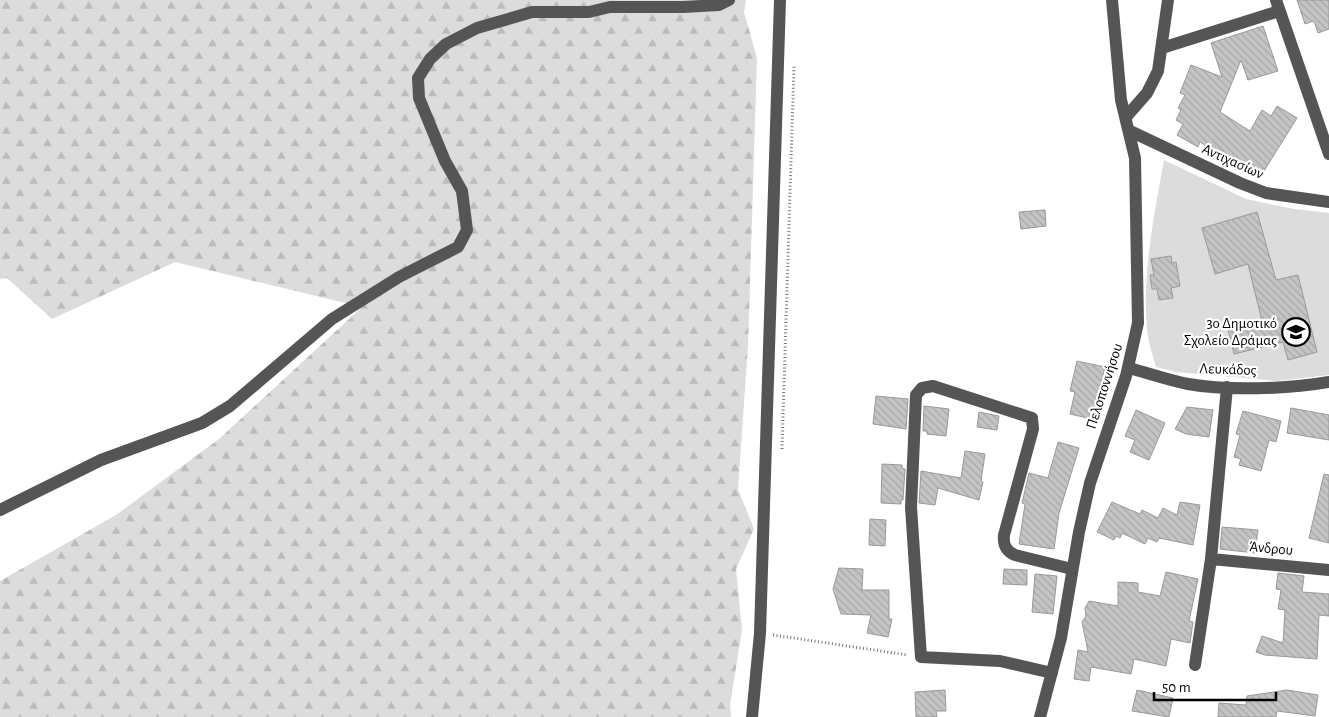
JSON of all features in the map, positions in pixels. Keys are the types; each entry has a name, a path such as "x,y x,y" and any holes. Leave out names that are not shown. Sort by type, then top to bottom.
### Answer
{"street":[{"path":"0,510 102,460 202,422 230,406 332,319 399,277 458,248 467,230 462,191 445,161 419,98 418,78 430,59 446,44 477,28 532,12 589,12 610,7 719,5 729,0"},
{"path":"752,717 760,633 780,0"},
{"name":"Πελοποννήσου","path":"1040,717 1064,622 1072,569 1092,475 1128,368 1138,315 1137,184 1130,131 1121,100 1112,0"},
{"path":"1126,117 1152,84 1158,71 1168,0"},
{"path":"1162,48 1278,6 1329,154"},
{"name":"Αντιχασίων","path":"1130,131 1254,189 1286,197 1329,202"},
{"name":"Λευκάδος","path":"1128,368 1188,384 1227,387 1307,386 1329,382"},
{"path":"1052,673 1000,661 921,657 911,507 916,394 922,388 934,386 1032,418 1033,429 1004,535 1004,543 1009,552 1015,555 1072,569"},
{"path":"1195,665 1211,558 1227,387"},
{"name":"Άνδρου","path":"1211,558 1329,570"}],"path":[{"path":"760,633 921,657"}],"green space":[{"path":"0,0 746,0 744,12 757,58 748,346 738,489 754,529 736,569 742,630 730,705 731,717 0,717 0,581 116,515 219,439 362,307 175,262 52,319 7,278 0,279"},
{"path":"1164,160 1246,199 1294,209 1329,213 1329,375 1277,381 1176,372 1156,367 1149,344 1146,286 1156,202"}],"building":[{"path":"1297,0 1329,0 1329,29 1318,33 1314,21 1305,24"},
{"path":"1263,26 1278,71 1248,80 1241,60 1220,112 1250,131 1262,110 1271,116 1277,106 1297,118 1259,179 1200,142 1198,147 1177,135 1183,124 1176,120 1181,110 1178,108 1185,95 1180,93 1191,65 1222,77 1211,43"},
{"path":"1045,210 1046,226 1021,229 1019,212"},
{"path":"1257,212 1276,280 1298,275 1317,352 1288,360 1283,342 1234,354 1228,329 1262,321 1248,264 1215,274 1202,228"},
{"path":"1171,256 1172,263 1176,262 1180,286 1171,288 1173,298 1159,300 1157,289 1152,289 1150,275 1154,275 1151,259"},
{"path":"1077,361 1105,367 1092,419 1070,414 1075,392 1070,391"},
{"path":"876,396 908,399 906,429 873,424"},
{"path":"924,406 949,409 946,436 927,434 927,431 923,431"},
{"path":"1187,407 1213,410 1209,437 1186,434 1175,429"},
{"path":"1291,408 1329,415 1329,440 1287,433"},
{"path":"1136,410 1165,423 1149,460 1130,452 1135,440 1125,436"},
{"path":"1243,411 1281,421 1276,442 1269,440 1261,471 1239,465 1241,459 1234,457 1240,435 1236,434"},
{"path":"979,412 999,416 997,430 977,427"},
{"path":"1058,442 1079,448 1059,513 1054,549 1019,544 1025,504 1022,503 1029,473 1048,478"},
{"path":"965,451 985,454 981,481 983,482 979,500 938,488 935,505 919,503 921,471 961,478"},
{"path":"882,464 902,465 902,468 905,469 903,500 901,500 901,504 881,503"},
{"path":"1324,474 1329,475 1329,543 1309,538"},
{"path":"1112,502 1140,514 1142,510 1158,518 1163,508 1177,515 1180,502 1200,505 1193,545 1159,538 1157,542 1148,538 1145,544 1122,533 1120,538 1116,536 1114,540 1097,532"},
{"path":"870,519 886,520 885,546 869,545"},
{"path":"1222,527 1258,530 1255,553 1220,549"},
{"path":"839,568 863,569 862,590 889,590 889,619 892,619 888,637 867,633 871,615 841,614 833,589"},
{"path":"1004,569 1027,570 1027,585 1003,584"},
{"path":"1166,572 1198,579 1189,621 1193,622 1190,643 1171,639 1166,666 1134,659 1131,674 1091,667 1089,681 1074,679 1078,650 1088,652 1082,622 1086,616 1085,608 1089,601 1118,606 1118,582 1138,583 1138,592 1160,596"},
{"path":"1278,573 1304,576 1302,592 1329,594 1329,616 1319,615 1317,659 1265,655 1256,652 1262,636 1283,643 1285,610 1278,609 1281,590 1276,589"},
{"path":"1035,574 1057,576 1053,614 1032,612"},
{"path":"945,690 946,711 936,711 937,717 916,717 915,692"},
{"path":"1137,690 1173,698 1169,717 1132,711"},
{"path":"1287,690 1318,695 1315,716 1277,711 1276,717 1218,717 1219,703 1246,705 1247,696"}],"place":[{"name":"3ο Δημοτικό Σχολείο Δράμας","path":"1296,332"}]}
